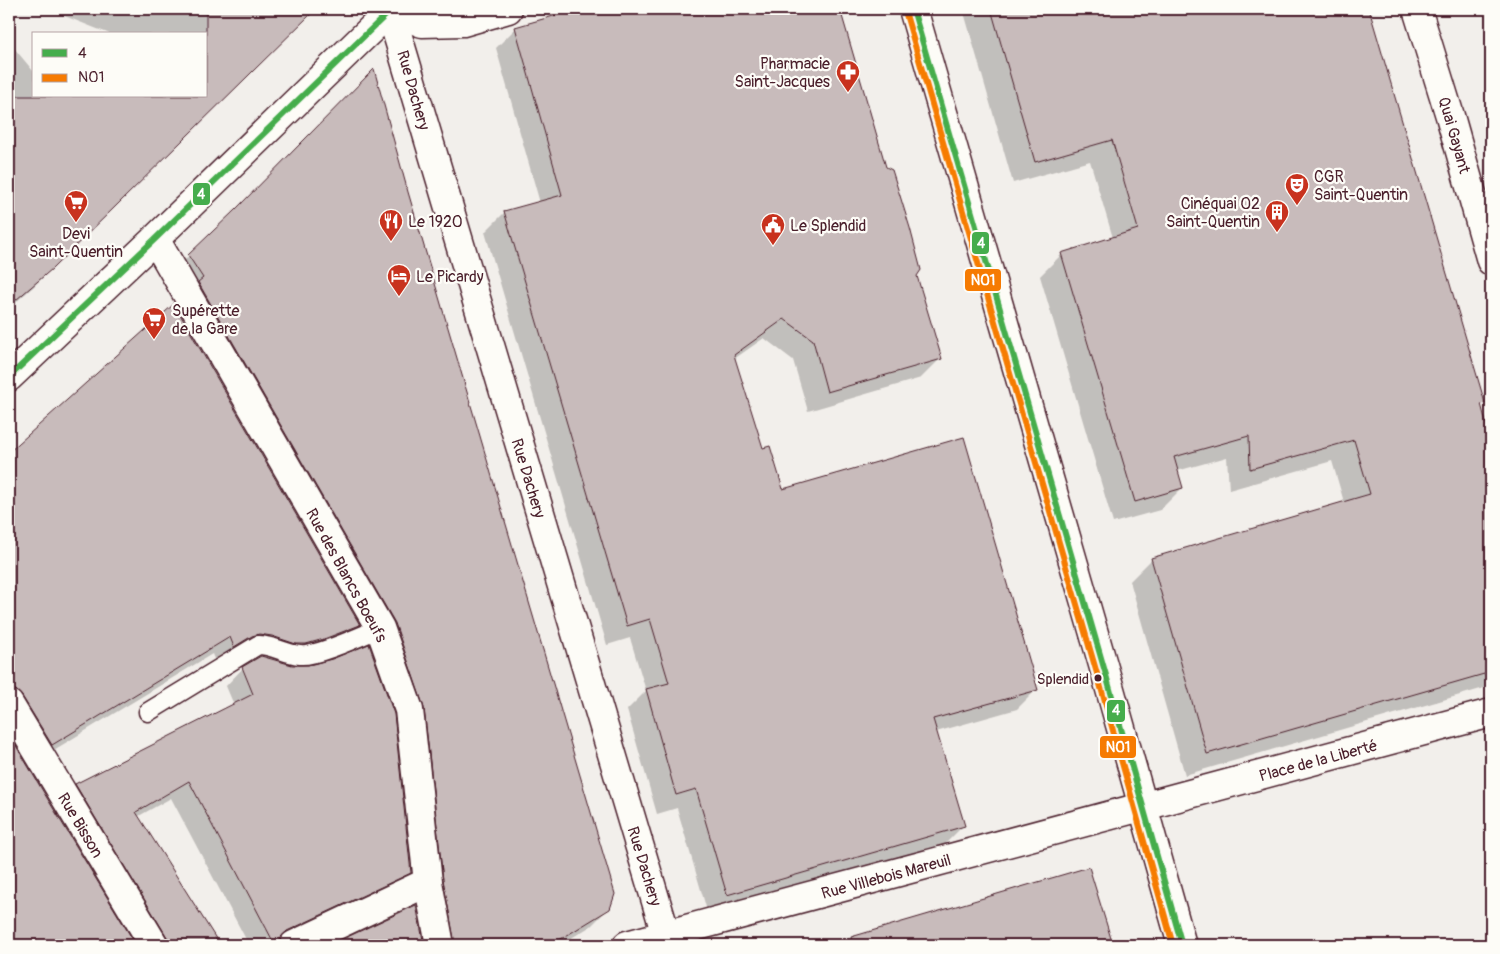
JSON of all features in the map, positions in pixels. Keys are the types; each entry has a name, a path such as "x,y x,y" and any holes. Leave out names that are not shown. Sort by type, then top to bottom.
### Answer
{"street":[{"path":"9,377 155,239 391,9 422,23 463,22 508,9"},
{"name":"Rue Dachery","path":"391,9 667,940"},
{"path":"913,9 1144,806 1182,945"},
{"name":"Quai Gayant","path":"1417,9 1450,116 1491,261"},
{"name":"Rue des Blancs Boeufs","path":"155,239 380,628 409,710 428,882 440,945"},
{"name":"Rue Bisson","path":"9,704 154,945"},
{"name":"Place de la Liberté","path":"1144,806 1491,713"},
{"name":"Rue Villebois Mareuil","path":"627,945 667,940 1144,806"},
{"path":"294,945 428,882"}],"lane":[{"path":"148,712 258,645 293,654 309,655 380,628"}],"building":[{"path":"206,9 316,9 52,269 9,306 9,96 32,96 32,98 208,98 208,32 206,32"},
{"path":"578,9 840,9 886,167 892,170 910,228 921,270 917,276 942,359 827,392 813,340 784,319 734,355 763,448 770,446 783,489 964,437 1038,690 933,719 965,826 727,895 696,789 676,795 646,689 669,683 650,619 627,626 504,211 562,195 515,27"},
{"path":"991,9 1369,9 1485,403 1481,404 1491,441 1491,672 1207,754 1151,558 1370,494 1354,440 1250,469 1249,436 1174,457 1183,488 1135,502 1061,253 1138,229 1112,140 1035,162"},
{"path":"374,69 408,192 615,894 610,909 551,945 455,945 443,880 424,708 395,623 198,282 203,278 188,255"},
{"path":"174,304 360,625 306,644 296,644 259,634 234,647 230,637 52,745 22,696 16,690 9,688 9,452"},
{"path":"369,644 394,714 411,873 287,931 281,937 279,945 275,945 189,781 136,812 220,945 170,945 75,784 253,694 242,667 261,656 292,665 308,665 332,659"},
{"path":"9,734 47,798 136,945 9,945"},
{"path":"1089,867 1113,945 853,945 851,937"},
{"path":"416,905 424,945 330,945"}],"transit line":[{"name":"4","path":"9,377 155,239 392,9"},
{"name":"4","path":"913,9 1106,675 1182,945"},
{"name":"N01","path":"905,11 1098,677 1173,945"}],"place":[{"name":"Pharmacie Saint-Jacques","path":"848,93"},
{"name":"CGR Saint-Quentin","path":"1297,206"},
{"name":"Devi Saint-Quentin","path":"76,223"},
{"name":"Cinéquai 02 Saint-Quentin","path":"1277,233"},
{"name":"Le 1920","path":"391,242"},
{"name":"Le Splendid","path":"773,246"},
{"name":"Le Picardy","path":"399,297"},
{"name":"Supérette de la Gare","path":"154,340"},
{"name":"Splendid","path":"1098,678"}]}
